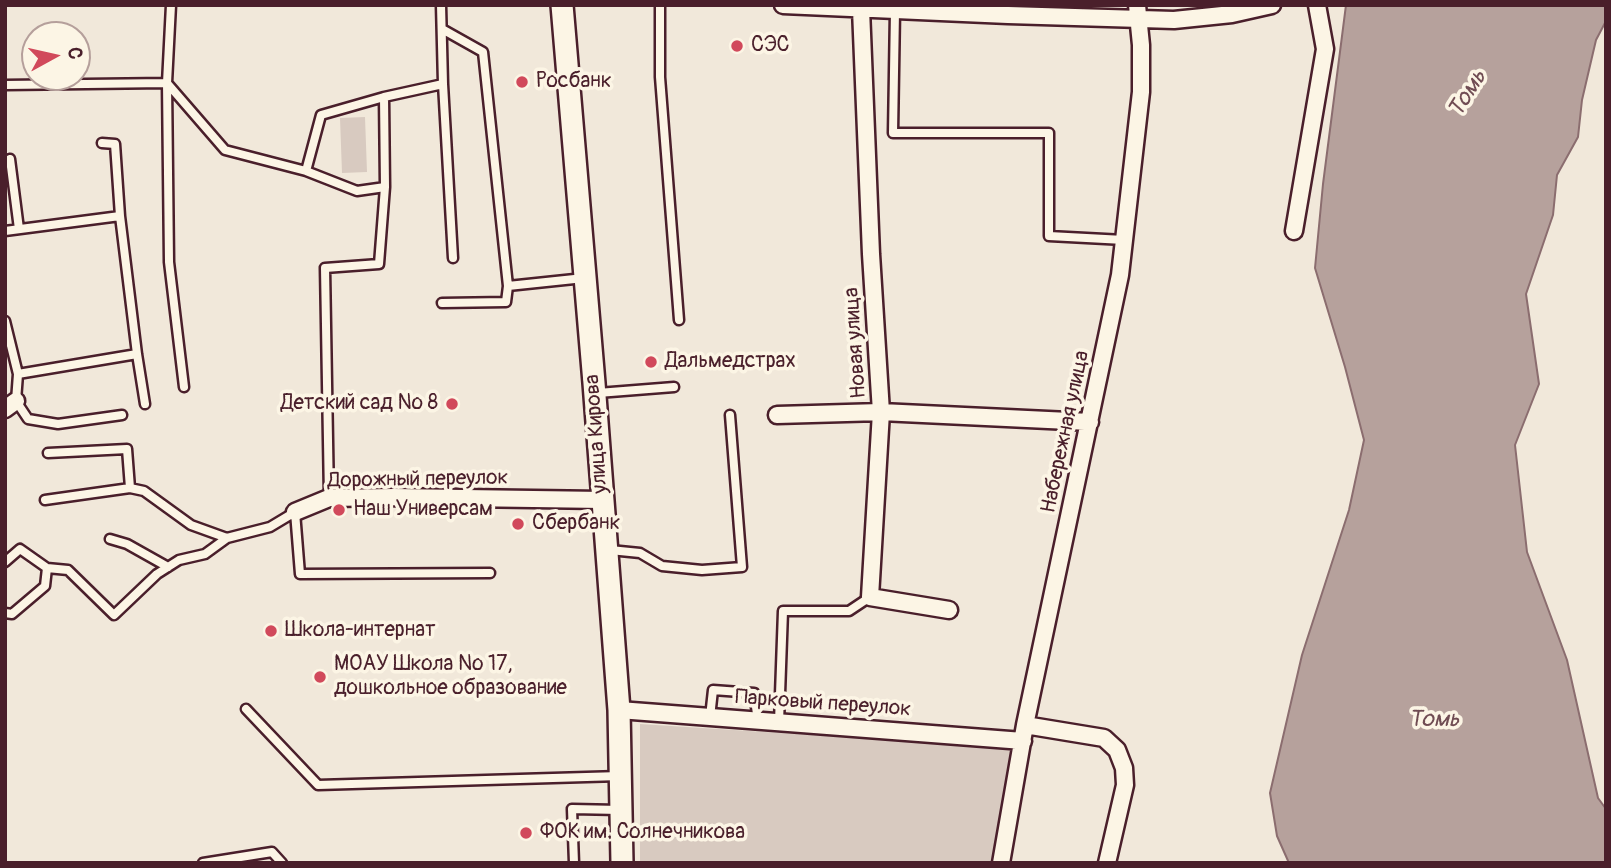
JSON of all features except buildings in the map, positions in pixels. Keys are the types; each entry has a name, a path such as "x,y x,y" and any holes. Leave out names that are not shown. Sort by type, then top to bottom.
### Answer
{"main road":[{"name":"улица Кирова","path":"562,5 619,710 622,863"}],"street":[{"path":"783,5 861,7 894,11 1137,12 1174,20 1232,14 1272,5"},
{"path":"1294,231 1325,49 1317,5"},
{"name":"Новая улица","path":"861,7 871,254 881,412 870,597"},
{"name":"Набережная улица","path":"1001,863 1024,733 1120,275 1141,92 1141,45 1137,12"},
{"path":"777,415 881,412 1090,422"},
{"name":"Дорожный переулок","path":"295,512 329,498 603,500"},
{"path":"870,597 949,610"},
{"name":"Парковый переулок","path":"619,710 758,721 1104,738 1117,750 1124,768 1125,785 1107,863"}],"lane":[{"path":"171,5 167,83 169,262 184,387"},
{"path":"441,5 453,258"},
{"path":"660,5 660,77 679,320"},
{"path":"894,11 892,133 1049,133 1049,236 1124,240"},
{"path":"442,29 483,52 508,286 506,302 442,303"},
{"path":"5,85 167,83 225,150 306,171 357,191 385,187"},
{"path":"306,171 321,115 443,84"},
{"path":"329,498 325,268 379,264 385,187 384,97"},
{"path":"102,143 115,144 120,216 145,404"},
{"path":"9,159 19,229"},
{"path":"5,231 120,216"},
{"path":"508,286 584,278"},
{"path":"5,321 18,373 11,405 27,419 58,424 122,415"},
{"path":"18,373 137,354"},
{"path":"595,394 674,387"},
{"path":"607,550 640,553 662,566 702,570 742,567 730,415"},
{"path":"48,453 127,449 130,488"},
{"path":"46,500 130,488 144,491 191,524 226,538"},
{"path":"295,512 300,574 490,573"},
{"name":"Дорожный переулок","path":"47,568 68,570 114,615 157,574 179,560 205,554 226,538 270,527 295,512"},
{"path":"110,539 127,544 168,567"},
{"path":"5,562 20,549 47,568 45,586 12,614 5,613"},
{"path":"779,722 783,611 849,611 870,597"},
{"path":"710,717 713,690 754,693 758,721"},
{"path":"246,709 318,785 620,776"},
{"path":"574,863 572,809 620,810"},
{"path":"203,863 272,852 282,863"}],"shaded area":[{"path":"365,117 367,172 342,173 340,118"},
{"path":"640,724 1016,748 993,863 640,863"}],"water":[{"name":"Томь","path":"1346,5 1606,5 1606,21 1596,40 1582,100 1578,137 1557,175 1553,215 1526,294 1539,384 1515,445 1527,552 1567,660 1598,798 1606,809 1606,863 1289,863 1277,836 1270,793 1302,655 1349,510 1364,440 1315,268"}],"place":[{"name":"СЭС","path":"737,46"},
{"name":"Росбанк","path":"522,82"},
{"name":"Дальмедстрах","path":"651,362"},
{"name":"Детский сад № 8","path":"452,404"},
{"name":"Наш Универсам","path":"339,510"},
{"name":"Сбербанк","path":"518,524"},
{"name":"Школа-интернат","path":"271,631"},
{"name":"МОАУ Школа № 17, дошкольное образование","path":"320,677"},
{"name":"ФОК им. Солнечникова","path":"526,833"}]}
